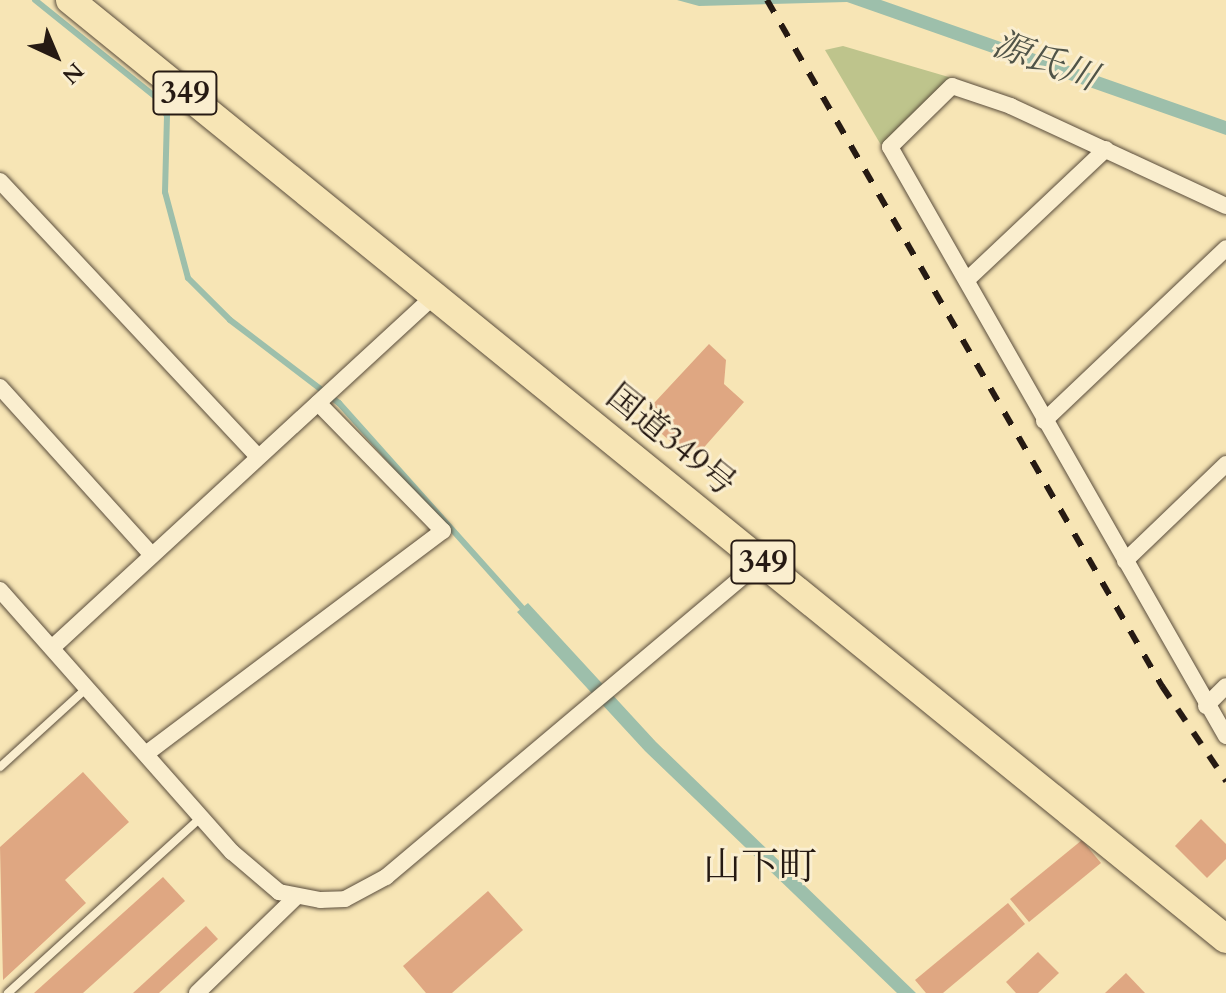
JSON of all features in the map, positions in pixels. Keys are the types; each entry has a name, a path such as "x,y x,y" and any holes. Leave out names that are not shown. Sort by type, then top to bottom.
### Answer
{"highway":[{"name":"国道349号","path":"70,0 1226,939"}],"street":[{"path":"1226,206 1106,149 952,86 890,147 923,213 969,278 1044,421 1226,736"},
{"path":"969,278 1106,149"},
{"path":"0,181 256,455"},
{"path":"1044,421 1226,248"},
{"path":"54,646 256,455 318,403 435,295"},
{"path":"0,387 151,554"},
{"path":"147,753 443,531 318,403"},
{"path":"1125,561 1226,464"},
{"path":"0,590 54,646 200,818 265,883 297,896 345,899 386,877 762,560"},
{"path":"1206,706 1226,686"},
{"path":"197,993 297,896"}],"lane":[{"path":"0,767 89,686"},
{"path":"8,993 200,818"}],"green space":[{"path":"843,46 952,78 881,145 825,50"}],"water":[{"name":"源氏川","path":"677,0 881,0 1226,121 1226,135 847,2 699,6"},
{"path":"528,603 656,742 916,993 897,993 645,751 517,612"}],"building":[{"path":"709,344 726,360 724,384 744,402 692,461 642,416"},
{"path":"83,772 129,822 65,880 86,903 3,980 0,847"},
{"path":"1201,819 1226,844 1226,859 1207,878 1175,846"},
{"path":"1082,840 1101,863 1029,922 1010,899"},
{"path":"163,877 185,901 83,993 34,993"},
{"path":"488,891 523,930 452,993 426,993 403,966"},
{"path":"1008,903 1025,924 943,993 926,993 915,980"},
{"path":"206,926 218,939 159,993 133,993"},
{"path":"1038,952 1059,973 1038,993 1016,993 1006,982"},
{"path":"1126,973 1145,993 1105,993"}],"waterway":[{"path":"35,0 158,99 167,116 165,192 188,278 230,320 339,403 527,613"}],"railway":[{"path":"767,0 1162,686 1226,781"}],"district":[{"name":"山下町","path":"760,868"}]}
